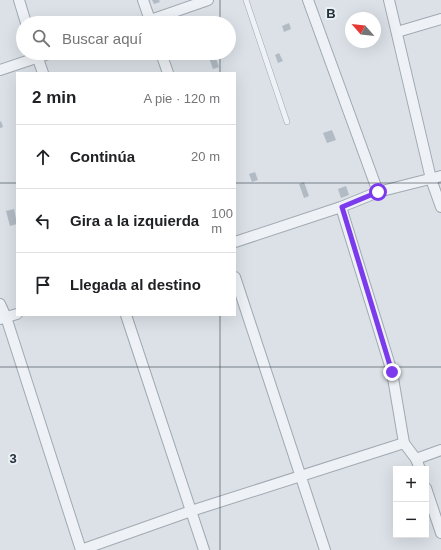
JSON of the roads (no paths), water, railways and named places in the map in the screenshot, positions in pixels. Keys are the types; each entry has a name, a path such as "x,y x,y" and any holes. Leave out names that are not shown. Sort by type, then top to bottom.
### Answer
{"street":[{"path":"19,0 24,16"},
{"path":"144,0 147,16"},
{"path":"164,16 208,0"},
{"path":"308,0 378,192"},
{"path":"389,0 436,177 441,207"},
{"path":"397,32 441,19"},
{"path":"0,70 25,60"},
{"path":"39,60 43,72"},
{"path":"163,60 168,72"},
{"path":"236,242 342,207 378,192 436,177"},
{"path":"342,207 392,372 404,443 418,464 441,450"},
{"path":"236,280 325,550"},
{"path":"0,304 3,318 81,550 191,511 302,477 404,443"},
{"path":"3,318 16,314"},
{"path":"126,316 204,550"},
{"path":"429,497 441,533"}],"lane":[{"path":"246,0 286,122"}]}
